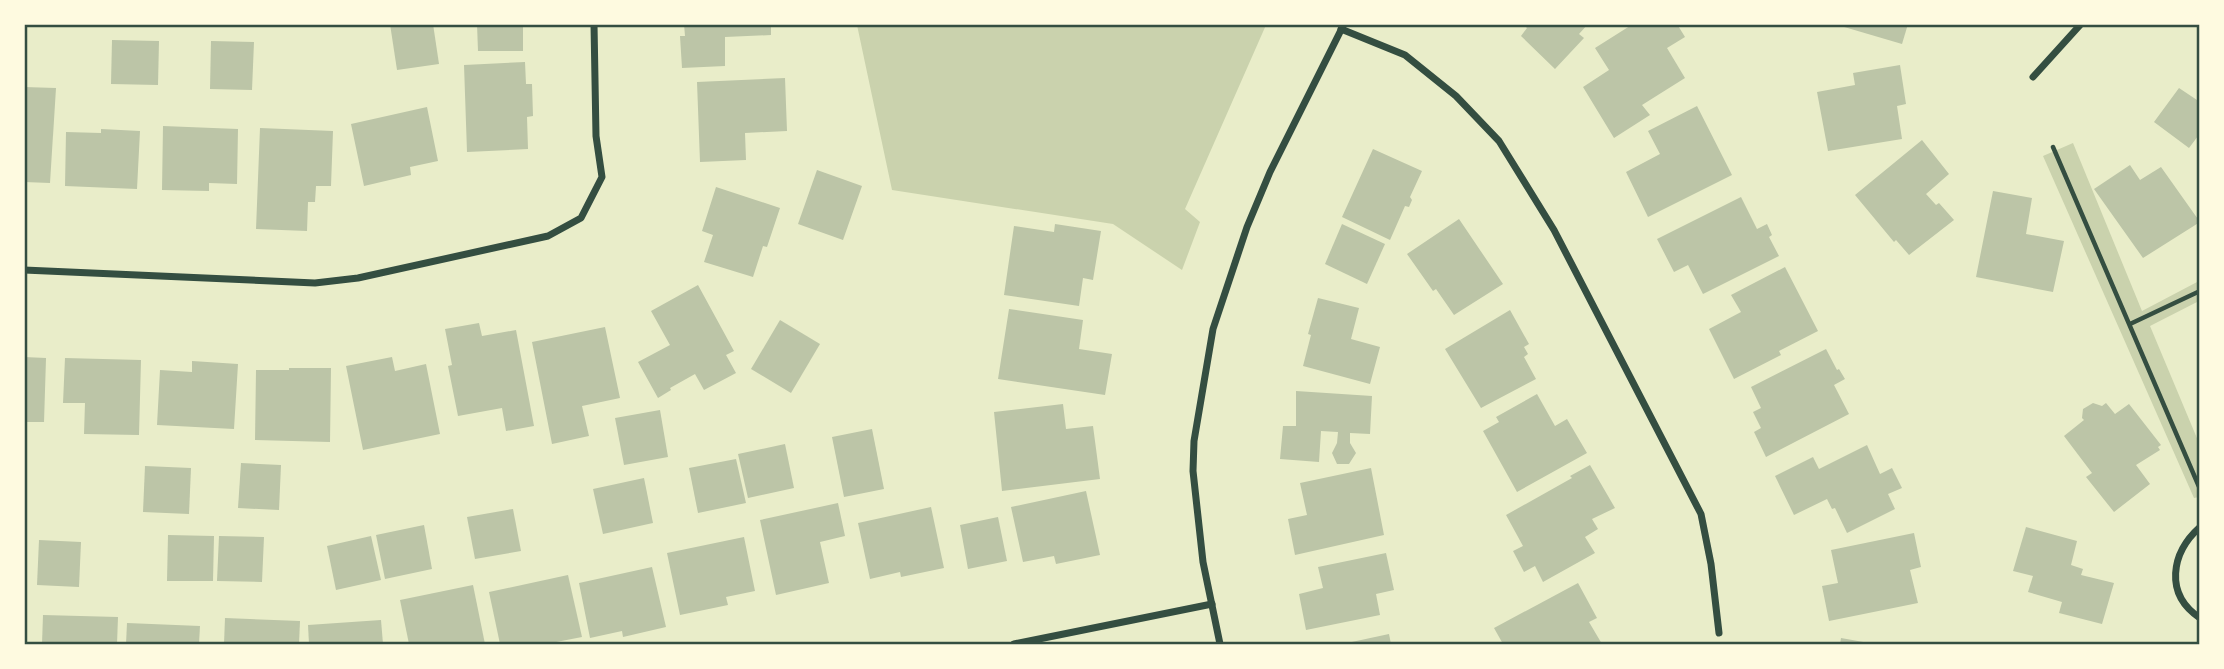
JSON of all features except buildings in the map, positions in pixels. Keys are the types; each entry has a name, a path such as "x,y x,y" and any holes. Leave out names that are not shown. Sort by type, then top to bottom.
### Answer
{"street":[{"path":"24,270 316,283 358,278 548,236 581,218 602,177 596,136 594,24"},
{"path":"2033,77 2081,24"},
{"path":"1220,645 1203,562 1193,471 1194,441 1213,329 1247,227 1270,172 1342,27 1405,55 1456,96 1499,141 1548,219 1701,514 1711,564 1719,633"},
{"path":"2200,527 2186,539 2177,559 2175,579 2180,597 2192,613 2200,618"},
{"path":"1014,645 1212,604"}],"path":[{"path":"2053,147 2200,489"},
{"path":"2130,324 2200,291"}],"green space":[{"path":"857,24 1266,25 1185,209 1200,222 1182,270 1113,224 892,190"},
{"path":"2073,143 2142,311 2199,281 2199,301 2150,326 2199,443 2199,497 2194,498 2043,156"}]}
